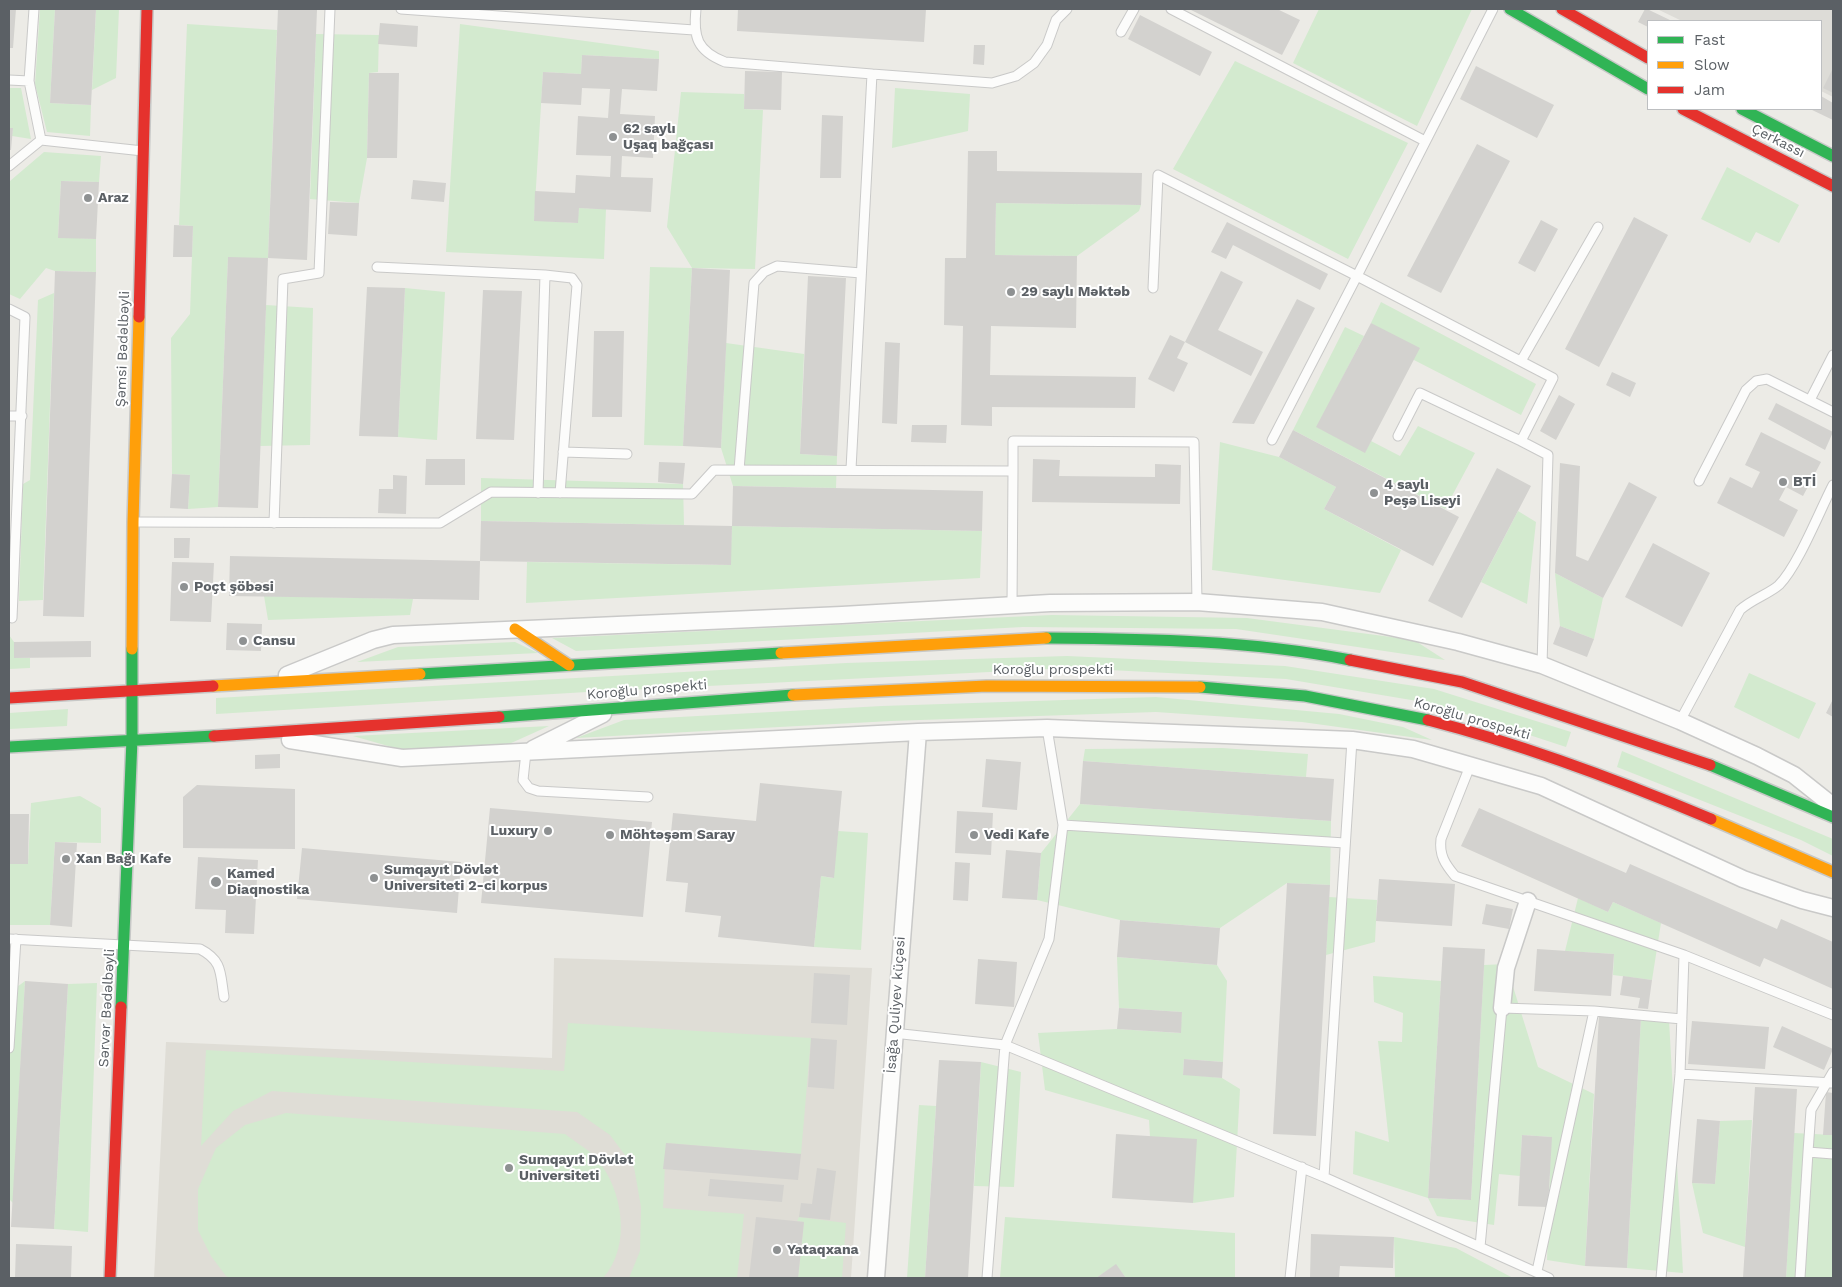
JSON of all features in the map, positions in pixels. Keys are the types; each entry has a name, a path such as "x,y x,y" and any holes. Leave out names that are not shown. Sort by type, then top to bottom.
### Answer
{"main road":[{"name":"Şəmsi Bədəlbəyli","path":"132,691 133,522 147,9"},
{"path":"1510,9 1647,88"},
{"path":"1562,9 1647,57"},
{"name":"Çerkassı","path":"1684,110 1833,186"},
{"name":"Çerkassı","path":"1744,110 1833,156"},
{"path":"515,629 569,665"},
{"name":"Koroğlu prospekti","path":"9,698 807,650 1042,638 1177,639 1312,652 1462,682 1564,714 1698,760 1833,817"},
{"name":"Koroğlu prospekti","path":"46,745 467,720 721,699 979,685 1158,684 1235,688 1342,701 1448,725 1548,756 1695,812 1833,872"},
{"name":"Sərvər Bədəlbəyli","path":"110,1278 125,944 132,691"},
{"path":"9,747 46,745"}],"street":[{"path":"262,684 338,656 373,640 393,635 842,615 1012,605 1197,602 1322,612 1458,642 1542,665 1680,721 1794,775 1833,806"},
{"path":"526,752 617,707"},
{"path":"243,734 402,758 918,732 1047,728 1352,740 1413,749 1541,786 1743,879 1802,900 1833,908"},
{"name":"İsağa Quliyev küçəsi","path":"876,1278 893,1033 918,732"},
{"path":"9,759 46,745"},
{"path":"1502,1008 1506,968 1528,901"}],"lane":[{"path":"34,9 29,81 41,140"},
{"path":"274,523 283,279 319,273 330,9"},
{"path":"401,9 694,30"},
{"path":"696,9 694,30 698,42 711,56 725,62 992,83 1016,76 1034,63 1047,45 1056,20 1055,9"},
{"path":"1056,20 1067,9"},
{"path":"1121,32 1134,9"},
{"path":"1171,9 1425,141"},
{"path":"1272,440 1493,9"},
{"path":"850,469 872,74"},
{"path":"9,80 29,81"},
{"path":"9,166 41,140 143,151"},
{"path":"1153,288 1158,175 1552,378 1521,441"},
{"path":"1521,361 1598,227"},
{"path":"739,470 754,283 764,272 777,266 861,273"},
{"path":"377,267 572,278 577,285 560,493"},
{"path":"538,493 545,275"},
{"path":"9,309 25,317 12,618"},
{"path":"1810,400 1833,355"},
{"path":"1699,481 1746,390 1756,381 1768,379 1833,412"},
{"path":"1398,436 1420,393 1548,455 1542,665"},
{"path":"9,416 22,416"},
{"path":"1012,605 1013,441 1194,442 1197,602"},
{"path":"563,452 627,454"},
{"path":"133,522 440,523 490,492 692,494 714,470 1012,471"},
{"path":"1680,721 1740,610 1751,600 1778,586 1789,572 1833,485"},
{"path":"987,1278 1005,1045 1049,939 1063,825 1047,728"},
{"path":"1324,1176 1352,740"},
{"path":"526,752 523,780 529,788 538,791 648,797"},
{"path":"1470,766 1442,839 1440,850 1446,865 1455,876 1684,955 1833,1015"},
{"path":"1063,825 1344,843"},
{"path":"9,1048 12,939 200,949 219,964 224,997"},
{"path":"1661,1278 1680,1074 1684,955"},
{"path":"1480,1247 1502,1008 1594,1010 1682,1019"},
{"path":"1537,1271 1594,1010"},
{"path":"893,1033 1005,1045 1324,1176 1549,1278"},
{"path":"1800,1278 1811,1110 1829,1083 1833,1072"},
{"path":"1680,1074 1829,1083"},
{"path":"1808,1152 1833,1154"},
{"path":"1290,1278 1302,1167"}],"shaded area":[{"path":"1657,9 1833,9 1833,97 1822,92 1822,20 1680,20"},
{"name":"Sumqayıt Dövlət Universiteti","path":"554,958 872,968 851,1278 154,1278 166,1042 552,1058"}],"green space":[{"path":"40,9 55,9 50,103 91,105 90,136 47,132 35,84"},
{"path":"96,9 119,9 116,78 92,90"},
{"path":"1319,9 1472,9 1417,126 1293,63"},
{"path":"187,24 277,30 268,258 228,258 218,507 188,509 190,475 172,474 171,338 190,314 193,226 179,225"},
{"path":"460,24 659,51 659,59 582,55 581,74 543,72 534,220 577,223 579,208 606,209 604,259 446,252"},
{"path":"316,34 379,35 378,72 369,73 367,158 359,203 310,199"},
{"path":"1235,61 1408,143 1348,259 1173,169"},
{"path":"9,88 21,88 31,139 12,136 13,128 9,128"},
{"path":"895,88 970,94 968,131 892,148"},
{"path":"681,92 744,94 744,109 763,110 755,269 692,268 667,227"},
{"path":"44,152 101,156 99,182 61,181 58,237 96,239 96,272 55,271 46,268 20,299 9,294 10,181"},
{"path":"1727,167 1799,205 1779,243 1756,232 1750,243 1701,219"},
{"path":"996,203 1141,205 1139,211 1077,256 995,255"},
{"path":"650,267 692,268 683,446 644,445"},
{"path":"405,288 445,292 437,440 398,437"},
{"path":"54,293 43,600 19,601 23,484 30,480 38,300"},
{"path":"1381,302 1536,384 1521,415 1414,360 1371,323"},
{"path":"266,305 313,308 310,445 260,446"},
{"path":"1345,327 1364,336 1317,427 1365,452 1371,441 1400,456 1418,426 1475,453 1445,509 1293,430"},
{"path":"726,343 804,354 800,454 837,456 836,488 733,486 721,448"},
{"path":"1220,442 1279,457 1336,487 1324,509 1401,550 1380,593 1212,570"},
{"path":"481,478 683,484 684,525 481,521"},
{"path":"1518,511 1536,522 1527,604 1481,582"},
{"path":"732,526 982,531 980,578 526,603 527,562 730,565"},
{"path":"1555,573 1603,598 1594,639 1560,626"},
{"path":"264,596 413,599 410,615 268,620"},
{"path":"1052,615 1247,618 1414,640 1445,660 1236,629 1023,627 576,651 552,638"},
{"path":"9,635 14,642 14,658 30,658 30,668 9,669"},
{"path":"515,642 538,653 357,662 398,647"},
{"path":"1067,656 1285,666 1434,689 1571,732 1566,747 1435,704 1286,679 1070,668 587,692 216,714 216,698 846,663"},
{"path":"1749,673 1816,703 1799,739 1734,707"},
{"path":"1156,697 1339,714 1403,727 1432,740 1302,722 1156,712 891,721 576,738 624,720 882,706"},
{"path":"68,709 67,726 9,729 9,713"},
{"path":"549,726 509,744 402,750 353,736"},
{"path":"1222,748 1308,754 1306,777 1083,761 1085,749"},
{"path":"1622,751 1833,839 1833,856 1801,840 1617,767"},
{"path":"80,796 101,808 101,843 55,842 50,925 9,925 9,864 28,864 31,803"},
{"path":"1080,804 1331,821 1330,885 1287,883 1220,928 1120,920 1037,900 1041,853"},
{"path":"838,831 868,833 861,950 814,947 821,876 833,878"},
{"path":"1329,897 1377,900 1375,942 1326,955"},
{"path":"1578,898 1608,912 1613,902 1661,923 1652,980 1613,975 1614,954 1565,951"},
{"path":"1117,957 1217,965 1227,981 1223,1062 1184,1059 1183,1074 1222,1078 1240,1089 1234,1197 1193,1203 1150,1137 1149,1120 1045,1090 1038,1033 1117,1029 1180,1033 1182,1012 1119,1008"},
{"path":"1506,964 1538,1067 1594,1094 1585,1266 1547,1260 1551,1137 1522,1135 1520,1176 1499,1174 1494,1225 1437,1216 1428,1198 1471,1200 1484,965"},
{"path":"1373,976 1441,981 1428,1198 1353,1174 1355,1131 1389,1142 1378,1041 1402,1042 1403,1013 1374,1002"},
{"path":"25,981 13,1203 9,1199 9,993"},
{"path":"97,983 88,1232 54,1229 68,984"},
{"path":"1641,1017 1669,1020 1683,1273 1627,1268"},
{"path":"568,1023 811,1038 801,1154 666,1143 663,1208 744,1214 737,1278 629,1278 640,1251 641,1207 634,1167 610,1135 577,1112 272,1091 233,1111 201,1146 206,1050 564,1071"},
{"path":"981,1062 1021,1072 1014,1187 974,1186"},
{"path":"919,1105 936,1106 925,1278 907,1278"},
{"path":"286,1113 565,1134 596,1158 613,1185 618,1201 621,1234 618,1250 612,1265 603,1278 230,1278 226,1276 211,1256 198,1230 198,1189 216,1148 245,1125"},
{"path":"1752,1120 1745,1247 1703,1233 1692,1183 1715,1184 1720,1121"},
{"path":"1794,1133 1833,1135 1833,1278 1786,1278"},
{"path":"799,1217 846,1223 842,1278 798,1278 804,1222 797,1221"},
{"path":"1005,1217 1235,1233 1235,1278 1126,1278 1116,1265 1096,1278 1000,1278"},
{"path":"1394,1237 1456,1248 1513,1278 1395,1278"}],"building":[{"path":"9,9 16,9 13,48 9,48"},
{"path":"55,9 96,9 91,105 50,103"},
{"path":"278,9 317,10 307,260 268,258"},
{"path":"738,9 926,9 924,42 737,31"},
{"path":"1189,9 1277,9 1300,20 1282,55"},
{"path":"1645,9 1670,20 1647,20 1647,26 1638,22"},
{"path":"1140,15 1212,52 1200,76 1128,39"},
{"path":"380,23 418,26 417,47 378,44"},
{"path":"974,45 985,45 984,65 973,64"},
{"name":"62 saylı Uşaq bağçası","path":"582,55 659,59 657,91 622,89 620,114 655,116 653,158 622,156 621,177 653,178 651,212 579,208 578,223 534,221 535,191 575,193 576,175 610,177 611,156 576,155 578,116 608,118 610,89 582,88 581,105 541,103 543,72 581,74"},
{"path":"1476,66 1554,105 1537,138 1460,99"},
{"path":"1833,68 1833,93 1823,88"},
{"path":"745,71 782,72 781,110 744,109"},
{"path":"369,73 399,73 397,158 367,158"},
{"path":"1822,97 1833,103 1833,120 1812,110 1822,110"},
{"path":"822,115 843,116 841,178 820,178"},
{"path":"9,128 13,128 11,150 9,150"},
{"path":"1477,144 1510,161 1441,293 1407,276"},
{"name":"29 saylı Məktəb","path":"968,151 997,151 997,171 1142,173 1141,205 996,203 995,255 1077,256 1076,328 991,326 990,375 1136,377 1135,408 992,407 992,426 961,425 963,326 944,325 945,258 966,258"},
{"path":"413,180 446,183 444,202 411,199"},
{"path":"61,181 99,182 96,239 58,238"},
{"path":"330,202 359,203 357,236 328,234"},
{"path":"1634,217 1668,235 1599,367 1565,349"},
{"path":"1541,220 1558,229 1535,272 1518,263"},
{"path":"1227,222 1328,274 1320,290 1233,245 1226,259 1211,252"},
{"path":"174,225 193,226 192,257 173,257"},
{"path":"228,257 268,258 258,508 218,507"},
{"path":"692,268 730,270 721,448 683,446"},
{"path":"55,271 96,272 84,617 43,616"},
{"path":"1221,271 1243,282 1218,330 1263,352 1251,376 1185,342"},
{"path":"808,276 846,278 837,456 800,454"},
{"path":"367,287 405,288 398,437 359,436"},
{"path":"483,290 522,291 514,440 476,439"},
{"path":"1297,299 1315,308 1254,424 1232,423"},
{"path":"1371,323 1420,348 1365,453 1316,427"},
{"path":"594,331 624,331 622,417 592,417"},
{"path":"1170,335 1185,342 1177,358 1188,363 1174,392 1148,379"},
{"path":"885,342 900,343 897,424 882,423"},
{"path":"1612,372 1636,383 1630,397 1606,385"},
{"path":"1559,395 1575,404 1556,440 1540,431"},
{"path":"1776,403 1833,432 1825,450 1768,419"},
{"path":"912,425 947,425 946,443 911,442"},
{"name":"4 saylı Peşə Liseyi","path":"1293,430 1459,517 1433,566 1324,509 1336,487 1279,457"},
{"name":"BTİ","path":"1761,432 1821,462 1803,496 1786,487 1779,500 1798,510 1784,537 1717,503 1730,477 1752,488 1760,472 1745,465"},
{"path":"426,459 465,459 465,485 425,485"},
{"path":"1033,459 1060,460 1059,476 1155,477 1155,464 1181,465 1180,504 1032,502"},
{"path":"659,462 685,463 683,484 658,482"},
{"path":"1560,463 1580,466 1576,556 1588,561 1629,482 1657,497 1603,598 1555,573"},
{"path":"1497,468 1531,486 1462,618 1428,601"},
{"path":"172,474 190,475 188,509 170,508"},
{"path":"393,475 407,476 406,514 378,513 379,489 393,489"},
{"path":"733,486 983,491 982,531 732,526"},
{"path":"481,521 732,526 731,565 480,561"},
{"path":"174,538 190,538 189,558 174,558"},
{"path":"1653,543 1710,573 1682,627 1625,597"},
{"path":"230,556 480,561 479,600 229,596"},
{"path":"172,562 214,563 211,622 170,621"},
{"path":"227,623 262,624 261,651 226,650"},
{"path":"1560,626 1594,639 1587,657 1553,644"},
{"path":"91,641 91,657 14,658 14,642"},
{"path":"1833,699 1833,717 1826,713"},
{"path":"280,754 280,768 255,769 255,755"},
{"path":"986,759 1021,762 1017,810 982,807"},
{"path":"1083,761 1334,779 1331,821 1080,804"},
{"path":"760,783 842,791 834,878 821,876 814,947 718,937 721,916 685,912 688,883 666,881 673,813 756,821"},
{"path":"197,785 295,789 295,849 183,848 183,797"},
{"path":"490,808 652,822 643,917 481,903"},
{"path":"1479,808 1626,873 1630,864 1777,929 1781,919 1833,942 1833,989 1764,958 1760,967 1613,902 1608,912 1461,846"},
{"path":"957,811 993,813 991,855 955,853"},
{"path":"9,814 29,814 28,864 9,864"},
{"path":"55,842 77,843 72,927 50,925"},
{"path":"302,848 461,862 457,913 297,899"},
{"path":"1006,850 1041,853 1037,900 1002,898"},
{"path":"198,857 258,860 254,934 225,933 226,910 195,909"},
{"path":"955,862 970,863 968,901 953,900"},
{"path":"1379,879 1455,884 1452,926 1376,921"},
{"path":"1287,883 1330,885 1316,1136 1273,1134"},
{"path":"1486,904 1513,909 1509,929 1482,924"},
{"path":"1120,920 1220,928 1217,965 1117,957"},
{"path":"1443,947 1485,949 1471,1200 1428,1198"},
{"path":"1537,949 1614,954 1611,996 1534,991"},
{"path":"978,959 1017,962 1014,1007 975,1004"},
{"path":"814,973 850,975 847,1025 811,1023"},
{"path":"1623,976 1652,980 1648,1009 1638,1008 1640,998 1620,995"},
{"path":"25,981 68,984 54,1229 11,1227"},
{"path":"1119,1008 1182,1012 1181,1033 1117,1029"},
{"path":"1599,1015 1641,1017 1627,1268 1585,1266"},
{"path":"1692,1021 1769,1027 1765,1069 1688,1064"},
{"path":"1782,1026 1833,1049 1824,1070 1773,1047"},
{"path":"811,1038 837,1040 834,1089 808,1087"},
{"path":"1184,1059 1223,1062 1222,1078 1183,1075"},
{"path":"939,1060 981,1062 968,1278 925,1278"},
{"path":"1755,1087 1797,1089 1786,1278 1743,1278"},
{"path":"1826,1092 1833,1093 1833,1135 1823,1135"},
{"path":"1697,1119 1720,1121 1715,1184 1692,1183"},
{"path":"1116,1134 1197,1139 1193,1203 1112,1198"},
{"path":"1522,1135 1552,1137 1548,1207 1518,1206"},
{"path":"666,1143 801,1154 798,1180 663,1169"},
{"path":"817,1168 836,1171 830,1220 799,1217 801,1203 812,1204"},
{"path":"710,1179 784,1185 782,1202 708,1196"},
{"name":"Yataqxana","path":"756,1217 804,1222 798,1278 749,1278"},
{"path":"1311,1234 1394,1237 1393,1268 1340,1266 1339,1278 1310,1278"},
{"path":"16,1244 72,1246 71,1278 15,1278"},
{"path":"1116,1264 1126,1278 1096,1278"}],"traffic: fast":[{"path":"1510,9 1647,88"},
{"path":"1744,110 1833,156"},
{"path":"1046,638 1199,642 1275,648 1350,660"},
{"path":"121,1007 132,739 132,649"},
{"path":"420,674 781,653"},
{"path":"1200,687 1305,696 1428,720"},
{"path":"499,717 793,695"},
{"path":"9,747 214,736"},
{"path":"1710,765 1833,817"}],"traffic: slow":[{"path":"132,649 133,522 139,317"},
{"path":"515,629 569,665"},
{"path":"781,653 1046,638"},
{"path":"213,686 420,674"},
{"path":"793,695 987,686 1200,687"},
{"path":"1711,819 1833,872"}],"traffic: jam":[{"path":"139,317 147,9"},
{"path":"1562,9 1647,57"},
{"path":"1685,110 1833,186"},
{"path":"1350,660 1462,682 1710,765"},
{"path":"9,698 213,686"},
{"path":"214,736 499,717"},
{"path":"1428,720 1571,764 1711,819"},
{"path":"110,1278 121,1007"}],"place":[{"name":"62 saylı Uşaq bağçası","path":"613,137"},
{"name":"Araz","path":"88,198"},
{"name":"29 saylı Məktəb","path":"1011,292"},
{"name":"BTİ","path":"1783,482"},
{"name":"4 saylı Peşə Liseyi","path":"1374,493"},
{"name":"Poçt şöbəsi","path":"184,587"},
{"name":"Cansu","path":"243,641"},
{"name":"Luxury","path":"548,831"},
{"name":"Möhtəşəm Saray","path":"610,835"},
{"name":"Vedi Kafe","path":"974,835"},
{"name":"Xan Bağı Kafe","path":"66,859"},
{"name":"Sumqayıt Dövlət Universiteti 2-ci korpus","path":"374,878"},
{"name":"Kamed Diaqnostika","path":"216,882"},
{"name":"Sumqayıt Dövlət Universiteti","path":"509,1168"},
{"name":"Yataqxana","path":"777,1250"}]}
